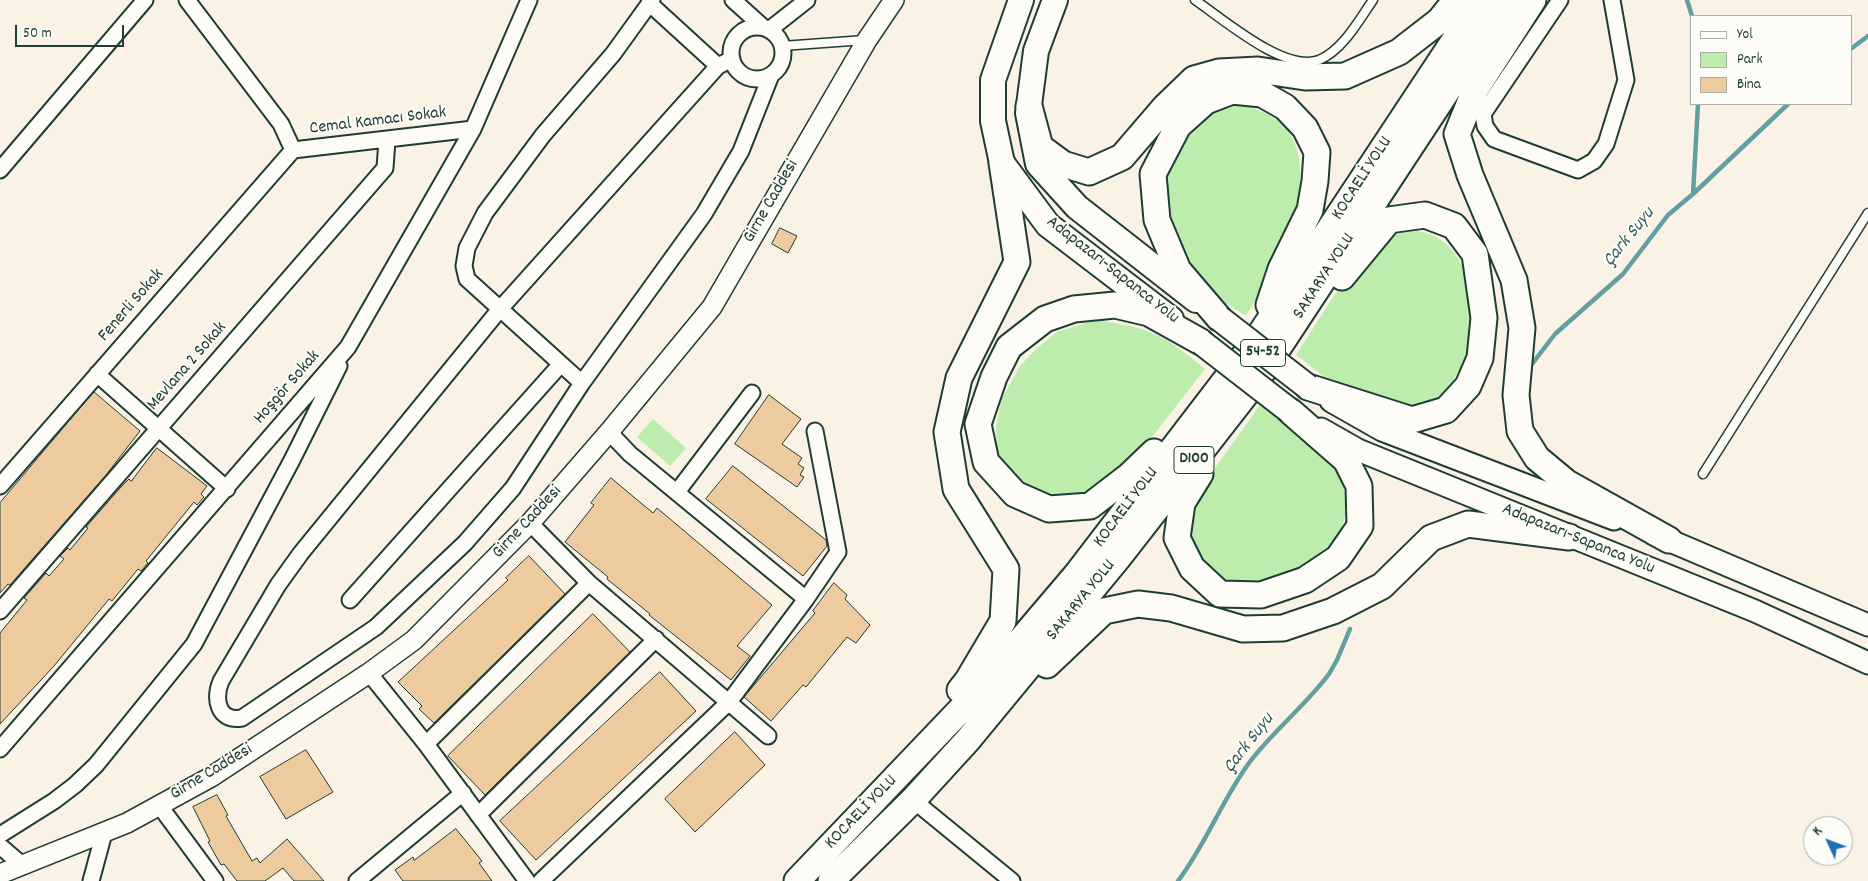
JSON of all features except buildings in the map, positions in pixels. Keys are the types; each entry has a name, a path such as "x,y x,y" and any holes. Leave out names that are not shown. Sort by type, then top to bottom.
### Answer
{"highway":[{"path":"1029,106 1040,147 1063,164 1089,172 1122,157 1165,107 1194,79 1219,72 1258,70 1304,77 1345,76 1399,52 1439,20 1456,0"},
{"name":"KOCAELİ YOLU","path":"803,874 969,701 1076,575 1257,339 1480,0"},
{"name":"SAKARYA YOLU","path":"831,881 913,800 967,741 1118,558 1262,373 1506,0"},
{"path":"1533,0 1475,90 1457,134 1470,175 1514,280 1522,328 1516,395 1520,431 1537,458 1567,483 1669,540"},
{"path":"1219,318 1178,270 1157,220 1153,174 1178,126 1206,101 1232,91 1262,94 1285,107 1305,128 1317,152 1316,181 1310,210 1281,269 1257,339"},
{"path":"803,874 968,680 1003,621 1006,569 956,489 948,432 959,378 1017,262 1002,163"},
{"path":"1290,411 1346,460 1359,486 1360,526 1338,558 1305,580 1261,595 1220,594 1192,568 1177,538 1182,503 1262,373 1388,220 1425,215 1454,226 1475,254 1484,318 1480,358 1468,386 1446,410 1412,420 1308,387"},
{"path":"1201,342 1149,313 1115,305 1074,309 1045,319 1009,347 994,377 978,424 986,462 1015,494 1049,509 1090,506 1129,476 1223,383"},
{"path":"967,741 1104,611 1138,604 1171,608 1243,630 1283,628 1333,611 1382,586 1430,538 1468,524 1569,537"}],"main road":[{"name":"Adapazarı-Sapanca Yolu","path":"1021,0 993,80 993,122 1002,163 1048,225 1201,342"},
{"name":"Adapazarı-Sapanca Yolu","path":"1055,0 1036,51 1029,106 1038,164 1076,207 1219,318"},
{"name":"54-52","path":"1219,318 1308,387"},
{"name":"54-52","path":"1201,342 1290,411"},
{"name":"Adapazarı-Sapanca Yolu","path":"1308,387 1382,430 1669,540 1868,625"},
{"name":"Adapazarı-Sapanca Yolu","path":"1290,411 1358,450 1569,537 1755,610 1868,663"}],"street":[{"path":"0,170 144,0"},
{"name":"Cemal Kamacı Sokak","path":"187,0 281,124 293,150 473,129"},
{"name":"Hoşgör Sokak","path":"0,749 348,347 473,129 529,0"},
{"path":"733,0 766,28 780,39 782,62 772,75 741,151 704,214 582,383 513,488 465,543 376,627 242,718 232,718 223,714 217,703 217,692 221,681 278,585 307,546 500,309 725,62 736,37 749,28 766,28 807,0"},
{"name":"Girne Caddesi","path":"0,874 127,823 210,777 368,673 414,640 530,522 609,432 712,307 867,40 894,0"},
{"path":"1560,0 1483,114 1485,126 1494,139 1578,170 1594,161 1606,144 1626,80 1612,0"},
{"path":"582,383 467,279 464,266 468,248 485,213 515,169 613,54 650,2 740,73 755,79 772,75"},
{"name":"Mevlana 2 Sokak","path":"0,611 385,168 387,140"},
{"name":"Fenerli Sokak","path":"0,486 293,150"},
{"path":"0,835 54,801 75,785 96,765 194,644 292,460 348,347"},
{"path":"350,600 561,364"},
{"path":"97,374 227,488"},
{"path":"677,492 752,393"},
{"path":"541,881 728,702 806,599 838,552 815,431"},
{"path":"609,432 630,454 806,599"},
{"path":"530,522 588,583 768,736"},
{"path":"426,744 588,583"},
{"path":"478,814 656,639"},
{"path":"368,673 426,744 527,881"},
{"path":"357,881 462,793"},
{"path":"913,800 1012,881"},
{"path":"159,805 215,881"},
{"path":"91,881 104,833"},
{"path":"0,846 21,864"}],"lane":[{"path":"1195,0 1287,59 1308,62 1321,59 1345,39 1373,0"},
{"path":"782,46 867,40"},
{"path":"1703,474 1868,213"}],"green space":[{"path":"1227,104 1266,113 1289,132 1299,159 1299,190 1291,224 1278,258 1246,316 1199,286 1158,203 1158,185 1188,125"},
{"path":"1417,231 1440,239 1457,256 1467,279 1472,306 1471,333 1464,359 1452,382 1436,398 1424,404 1406,406 1365,402 1342,389 1296,355 1337,292 1360,263 1390,237"},
{"path":"1096,320 1130,326 1155,334 1178,348 1205,369 1145,446 1107,490 1042,510 997,459 996,427 1002,398 1020,366 1036,349 1057,332"},
{"path":"1260,405 1301,433 1328,458 1344,488 1346,506 1343,523 1335,539 1324,553 1292,575 1274,582 1253,585 1213,584 1184,540 1197,493"},
{"path":"653,419 686,448 670,466 637,437"}],"waterway":[{"name":"Çark Suyu","path":"1687,0 1692,15"},
{"path":"1853,47 1868,36"},
{"name":"Çark Suyu","path":"1693,194 1698,105"},
{"name":"Çark Suyu","path":"1529,368 1555,334 1623,274 1668,215 1693,194 1787,105"},
{"name":"Çark Suyu","path":"1178,881 1197,852 1239,777 1268,740 1310,697 1329,674 1350,629"}]}
